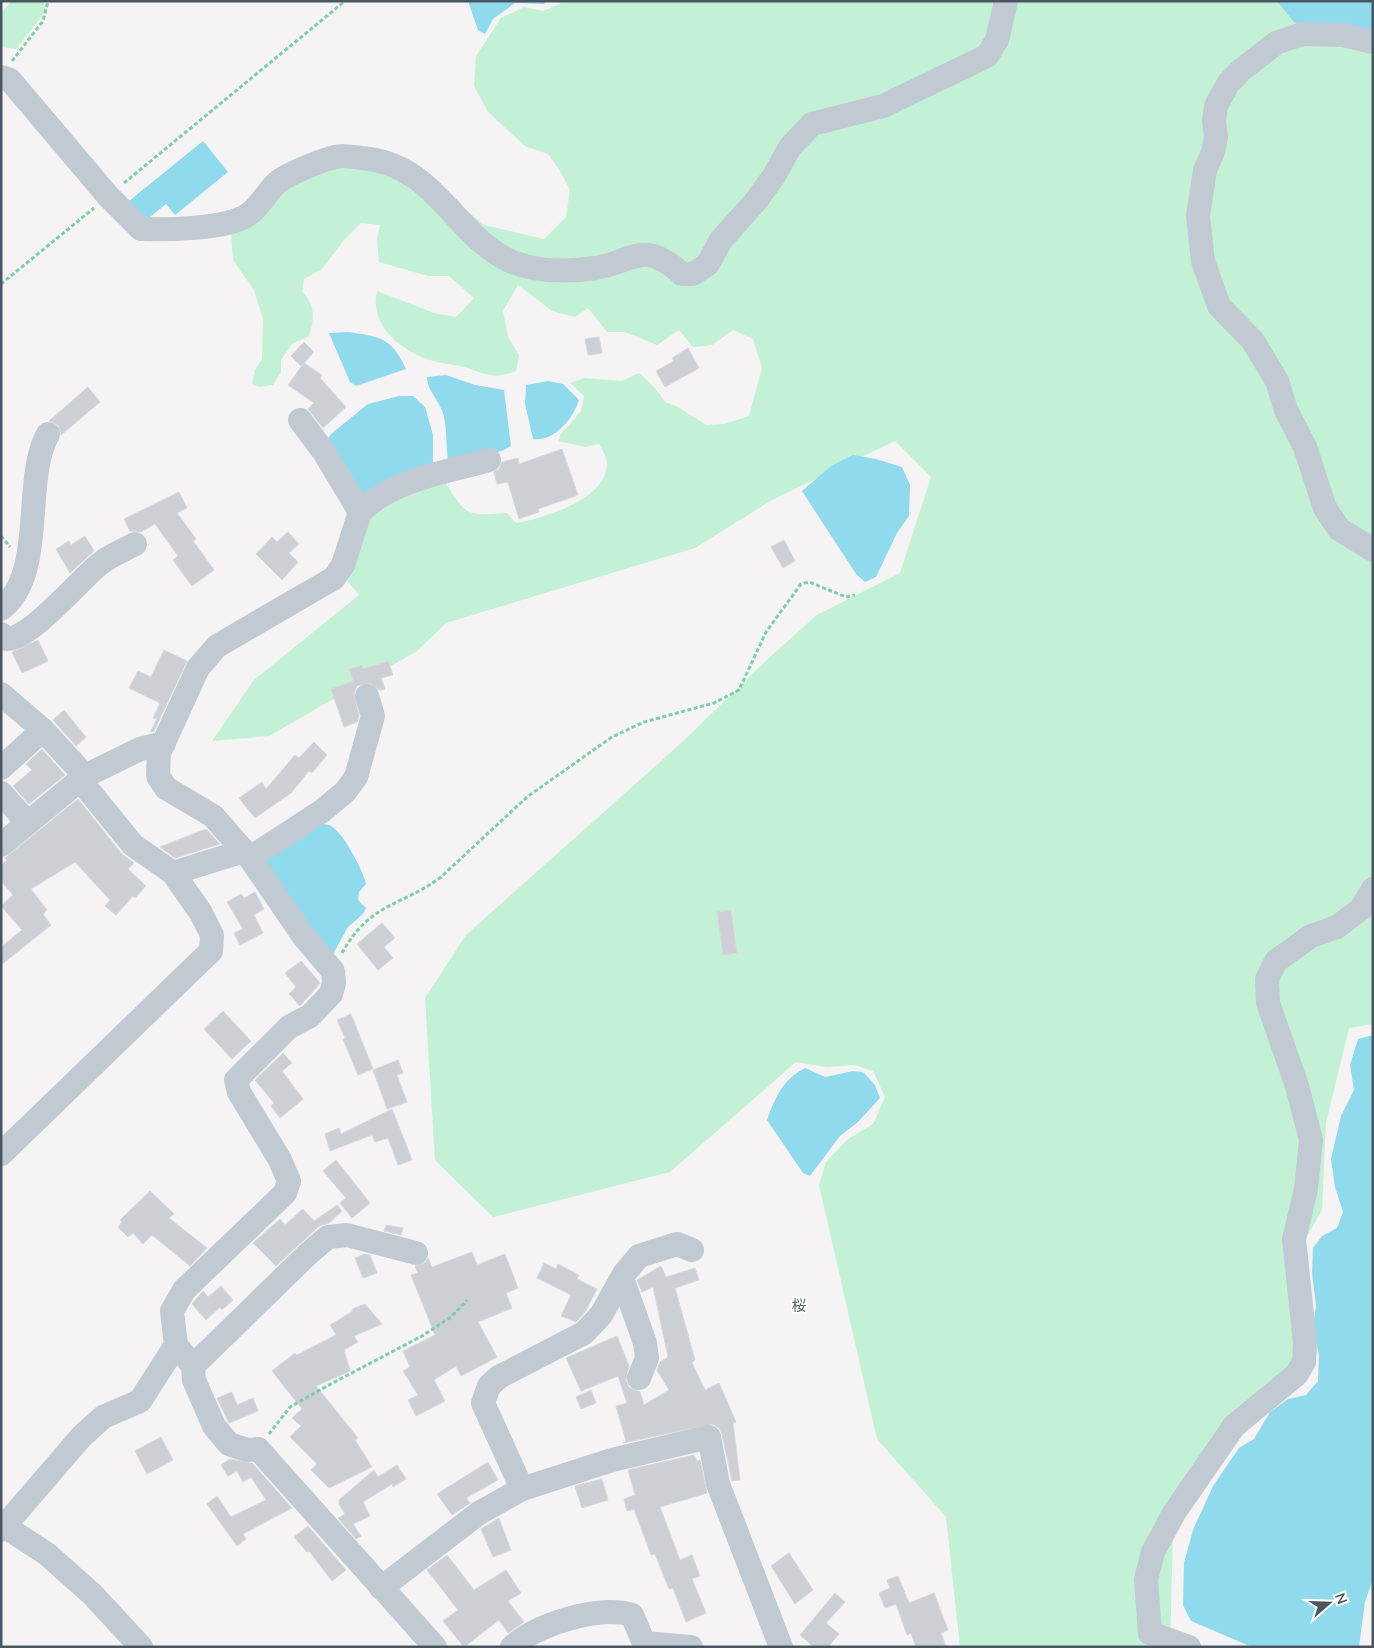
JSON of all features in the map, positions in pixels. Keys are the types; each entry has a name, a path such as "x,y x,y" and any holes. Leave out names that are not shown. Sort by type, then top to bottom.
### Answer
{"street":[{"path":"6,70 10,80 108,196 141,229 161,230 208,226 242,218 262,202 279,181 335,157 376,159 408,172 439,196 484,244 500,256 524,267 572,270 598,267 640,254 666,260 682,274 693,274 708,264 721,240 755,202 774,176 790,146 812,124 883,106 987,56 997,40 1006,1"},
{"path":"1373,42 1343,35 1302,34 1276,44 1240,71 1228,84 1216,106 1214,121 1216,137 1213,152 1205,170 1198,216 1203,261 1218,306 1254,341 1277,381 1286,410 1305,447 1326,508 1339,529 1373,550"},
{"path":"300,420 324,452 360,512"},
{"path":"1,609 19,586 34,527 36,469 41,446 48,434"},
{"path":"435,1647 258,1449 247,1450 229,1444 214,1426 194,1380 193,1366 176,1345 172,1311 184,1290 285,1193 289,1181 280,1160 239,1092 236,1080 289,1027 310,1016 331,994 334,983 333,971 304,937 247,855 213,816 166,788 158,776 159,753 198,668 217,646 334,578 343,565 360,512 373,499 389,489 489,460"},
{"path":"1,634 7,639 15,639 30,629 102,562 135,544"},
{"path":"1,694 43,730 83,778 133,845 173,873 200,913 212,935 210,951 1,1154"},
{"path":"173,873 247,855 322,811 345,792 356,777 373,716 367,696"},
{"path":"1,768 43,730"},
{"path":"1,845 83,778 140,748 164,743"},
{"path":"1,793 28,823"},
{"path":"1189,1647 1150,1633 1146,1580 1153,1552 1174,1513 1234,1426 1255,1406 1290,1380 1304,1362 1305,1343 1294,1239 1306,1189 1311,1140 1297,1086 1268,1003 1266,979 1276,961 1311,936 1337,928 1361,909 1373,888"},
{"path":"193,1366 309,1253 328,1237 347,1235 416,1252"},
{"path":"522,1489 484,1403 489,1386 500,1377 584,1333 601,1315 622,1278 639,1256 677,1244 692,1250"},
{"path":"622,1278 645,1343 648,1358 638,1378"},
{"path":"141,1647 92,1594 48,1554 2,1527 89,1430 103,1417 140,1401 176,1345"},
{"path":"381,1588 479,1512 522,1489 612,1460 709,1437 718,1484 781,1647"},
{"path":"512,1647 522,1638 562,1621 599,1614 623,1612 632,1615 644,1643 691,1647"}],"path":[{"path":"6,70 43,21 48,1"},
{"path":"1,284 345,1"},
{"path":"333,971 350,940 374,913 434,883 527,797 612,737 644,722 714,703 739,690 766,632 801,584 809,582 846,597 855,594"},
{"path":"258,1449 290,1407 422,1336 451,1317 467,1300"}],"green space":[{"path":"11,1 44,1 45,12 16,49 1,45 1,14"},
{"path":"561,1 1373,1 1373,1024 1349,1028 1326,1123 1322,1210 1306,1238 1301,1314 1291,1375 1231,1442 1173,1533 1170,1647 960,1647 946,1517 877,1439 819,1185 826,1162 848,1139 873,1124 885,1097 873,1071 854,1065 827,1067 796,1062 670,1172 493,1217 435,1160 425,998 466,935 679,745 771,656 817,615 900,573 931,477 895,441 772,500 695,548 446,623 417,651 269,736 212,741 254,680 359,595 345,578 374,508 443,479 467,511 482,514 507,513 516,523 559,511 589,494 600,484 606,472 606,458 599,444 585,447 559,441 560,435 581,411 584,396 570,383 585,378 622,381 639,373 655,388 665,402 678,407 706,425 724,424 749,416 762,368 753,339 733,330 712,345 693,347 679,330 657,345 625,332 607,332 588,308 575,317 552,311 518,285 503,311 508,337 519,355 516,371 494,375 419,356 398,343 382,325 376,303 377,291 434,313 456,317 474,298 449,276 428,276 379,262 377,239 380,225 361,223 344,240 322,269 304,279 302,291 313,312 309,336 292,344 281,360 281,372 273,385 259,387 252,384 255,370 262,359 263,319 254,290 233,260 231,232 267,202 314,169 378,163 465,209 484,225 544,239 566,217 570,190 559,169 548,154 525,146 488,112 474,86 476,56 501,18 524,7 543,11 560,4"}],"water":[{"path":"468,1 546,1 544,4 515,3 493,19 485,34 478,30"},
{"path":"1277,1 1372,1 1373,36 1305,28 1294,22"},
{"path":"203,141 228,172 175,215 166,204 145,221 129,201"},
{"path":"349,332 384,341 396,351 406,369 356,386 350,382 329,333"},
{"path":"446,375 475,385 504,390 511,446 502,451 448,461 444,417 429,387 427,377"},
{"path":"548,381 563,384 579,400 572,415 562,428 548,437 533,439 525,404 526,385"},
{"path":"399,396 413,396 425,407 433,435 433,466 360,500 324,444 331,434 368,404"},
{"path":"853,455 876,459 902,467 910,485 909,516 897,533 876,577 865,582 856,574 802,491 831,466"},
{"path":"317,824 329,825 340,834 357,861 366,884 359,892 358,900 366,908 363,914 348,927 332,956 267,867 267,858"},
{"path":"1373,1035 1373,1579 1365,1602 1359,1647 1252,1647 1191,1621 1183,1605 1184,1563 1193,1530 1213,1486 1239,1448 1254,1439 1270,1412 1288,1399 1306,1395 1318,1381 1319,1355 1313,1328 1316,1306 1312,1273 1313,1248 1322,1236 1337,1228 1343,1212 1335,1187 1331,1159 1341,1116 1354,1090 1350,1065 1358,1039"},
{"path":"805,1068 825,1077 853,1071 863,1072 875,1085 880,1098 858,1122 840,1136 810,1176 803,1173 767,1120 773,1104 785,1083 797,1072"}],"building":[{"path":"599,337 602,353 588,355 585,339"},
{"path":"304,342 314,352 301,366 291,356"},
{"path":"688,348 699,368 665,387 656,371 674,361 672,358"},
{"path":"304,363 322,375 320,378 346,407 323,428 308,409 314,403 288,385"},
{"path":"88,387 100,402 61,435 58,425 49,421"},
{"path":"562,449 578,495 538,509 539,512 519,519 508,482 497,484 494,472 499,469 502,462 518,458 519,464"},
{"path":"179,492 187,508 177,513 196,539 193,541 214,570 192,586 173,560 178,556 155,524 141,532 130,531 124,519"},
{"path":"288,532 299,544 289,553 298,562 282,580 256,554 272,537 277,542"},
{"path":"85,536 94,551 70,573 56,549 69,541 71,545"},
{"path":"784,540 795,561 783,568 771,547"},
{"path":"38,640 48,661 22,673 12,652"},
{"path":"164,650 187,661 154,731 150,732 157,719 153,718 160,703 129,688 138,671 151,677"},
{"path":"388,661 393,675 381,678 385,689 379,690 370,683 357,686 354,693 359,716 357,722 344,727 331,689 353,681 349,669 362,665 363,669"},
{"path":"64,710 86,737 76,746 53,720"},
{"path":"314,742 327,755 312,773 309,771 291,793 255,818 239,798 262,782 266,789 295,755 299,758"},
{"path":"42,749 65,775 29,804 13,786 32,770 26,764"},
{"path":"78,799 122,854 134,863 128,869 146,886 135,898 133,896 116,915 105,906 110,900 75,862 31,889 47,910 43,914 51,925 1,965 1,947 22,930 1,906 13,895 1,881 1,865 7,860 5,858"},
{"path":"206,829 220,844 175,858 160,847"},
{"path":"255,892 264,909 254,915 263,933 240,945 234,933 243,929 227,902 241,894 244,898"},
{"path":"731,910 737,953 723,955 717,912"},
{"path":"382,923 395,938 384,947 393,958 378,970 357,944"},
{"path":"301,961 320,983 300,1006 289,994 296,987 285,973"},
{"path":"223,1011 251,1041 232,1059 204,1029"},
{"path":"351,1014 373,1069 358,1075 337,1020"},
{"path":"283,1053 292,1063 282,1071 303,1099 280,1118 271,1106 274,1103 255,1080"},
{"path":"398,1060 403,1073 397,1075 407,1102 387,1109 373,1070"},
{"path":"392,1109 412,1160 398,1165 388,1138 375,1142 372,1135 330,1151 325,1134 339,1128 341,1134"},
{"path":"336,1160 370,1203 352,1218 340,1203 346,1198 323,1171"},
{"path":"150,1191 174,1214 169,1218 207,1248 190,1266 152,1235 143,1244 133,1233 128,1237 118,1227 122,1222 120,1220"},
{"path":"337,1205 342,1211 329,1223 319,1226 276,1266 253,1243 280,1219 285,1225 303,1209 314,1221"},
{"path":"386,1225 403,1228 401,1235 384,1231"},
{"path":"472,1252 477,1265 505,1254 518,1288 506,1293 512,1308 478,1322 497,1357 461,1376 456,1366 434,1380 445,1401 416,1416 408,1400 418,1395 403,1371 410,1367 403,1351 435,1335 411,1275 418,1273 415,1266 425,1263 428,1258 432,1267"},
{"path":"365,1254 370,1255 377,1273 363,1278 355,1258"},
{"path":"544,1263 556,1269 558,1264 579,1275 577,1279 597,1289 585,1312 576,1322 561,1316 571,1295 537,1278"},
{"path":"661,1266 666,1277 695,1268 699,1280 675,1288 695,1360 692,1363 705,1390 719,1383 736,1422 733,1423 740,1480 732,1481 722,1434 719,1428 713,1424 623,1443 626,1441 616,1406 627,1403 618,1376 581,1391 566,1358 617,1336 629,1366 626,1380 629,1387 640,1392 644,1405 669,1390 657,1370 660,1362 668,1357 653,1287 642,1292 637,1280"},
{"path":"221,1286 233,1300 222,1310 220,1307 206,1320 192,1304 203,1291 208,1297"},
{"path":"365,1304 382,1324 354,1336 358,1342 344,1350 350,1371 316,1386 358,1438 355,1440 372,1467 329,1488 311,1470 317,1464 290,1437 301,1426 292,1418 302,1409 272,1371 295,1353 297,1355 336,1335 330,1325 353,1311 352,1309"},
{"path":"591,1390 596,1403 581,1409 576,1397"},
{"path":"232,1392 237,1405 253,1398 258,1411 229,1423 217,1398"},
{"path":"161,1437 173,1460 147,1474 135,1451"},
{"path":"694,1455 697,1461 700,1460 707,1493 660,1507 680,1560 692,1555 700,1576 692,1579 706,1613 686,1622 673,1588 669,1589 655,1554 651,1555 634,1509 627,1511 624,1499 635,1495 628,1470"},
{"path":"230,1459 252,1463 292,1508 243,1534 246,1539 237,1546 207,1504 217,1496 231,1517 266,1500 251,1477 243,1482 237,1471 228,1476 221,1465"},
{"path":"488,1462 498,1480 466,1498 470,1503 452,1515 437,1494"},
{"path":"397,1465 406,1479 393,1487 392,1484 363,1502 370,1516 353,1524 361,1536 356,1539 338,1518 345,1514 339,1504 339,1500 374,1470 378,1477"},
{"path":"602,1479 608,1500 582,1508 575,1486"},
{"path":"499,1518 511,1550 493,1557 481,1529"},
{"path":"308,1526 346,1570 332,1581 309,1551 307,1552 294,1537"},
{"path":"789,1553 813,1590 795,1604 771,1566"},
{"path":"447,1555 474,1590 506,1570 521,1593 508,1601 524,1622 508,1633 499,1620 464,1647 443,1621 458,1610 427,1570"},
{"path":"898,1576 909,1603 934,1593 948,1630 941,1633 946,1647 916,1647 911,1633 907,1635 896,1604 885,1608 879,1593 890,1588 887,1580"},
{"path":"835,1593 845,1602 826,1623 839,1634 828,1647 814,1647 800,1635"}],"district":[{"name":"桜","path":"799,1305"}]}
